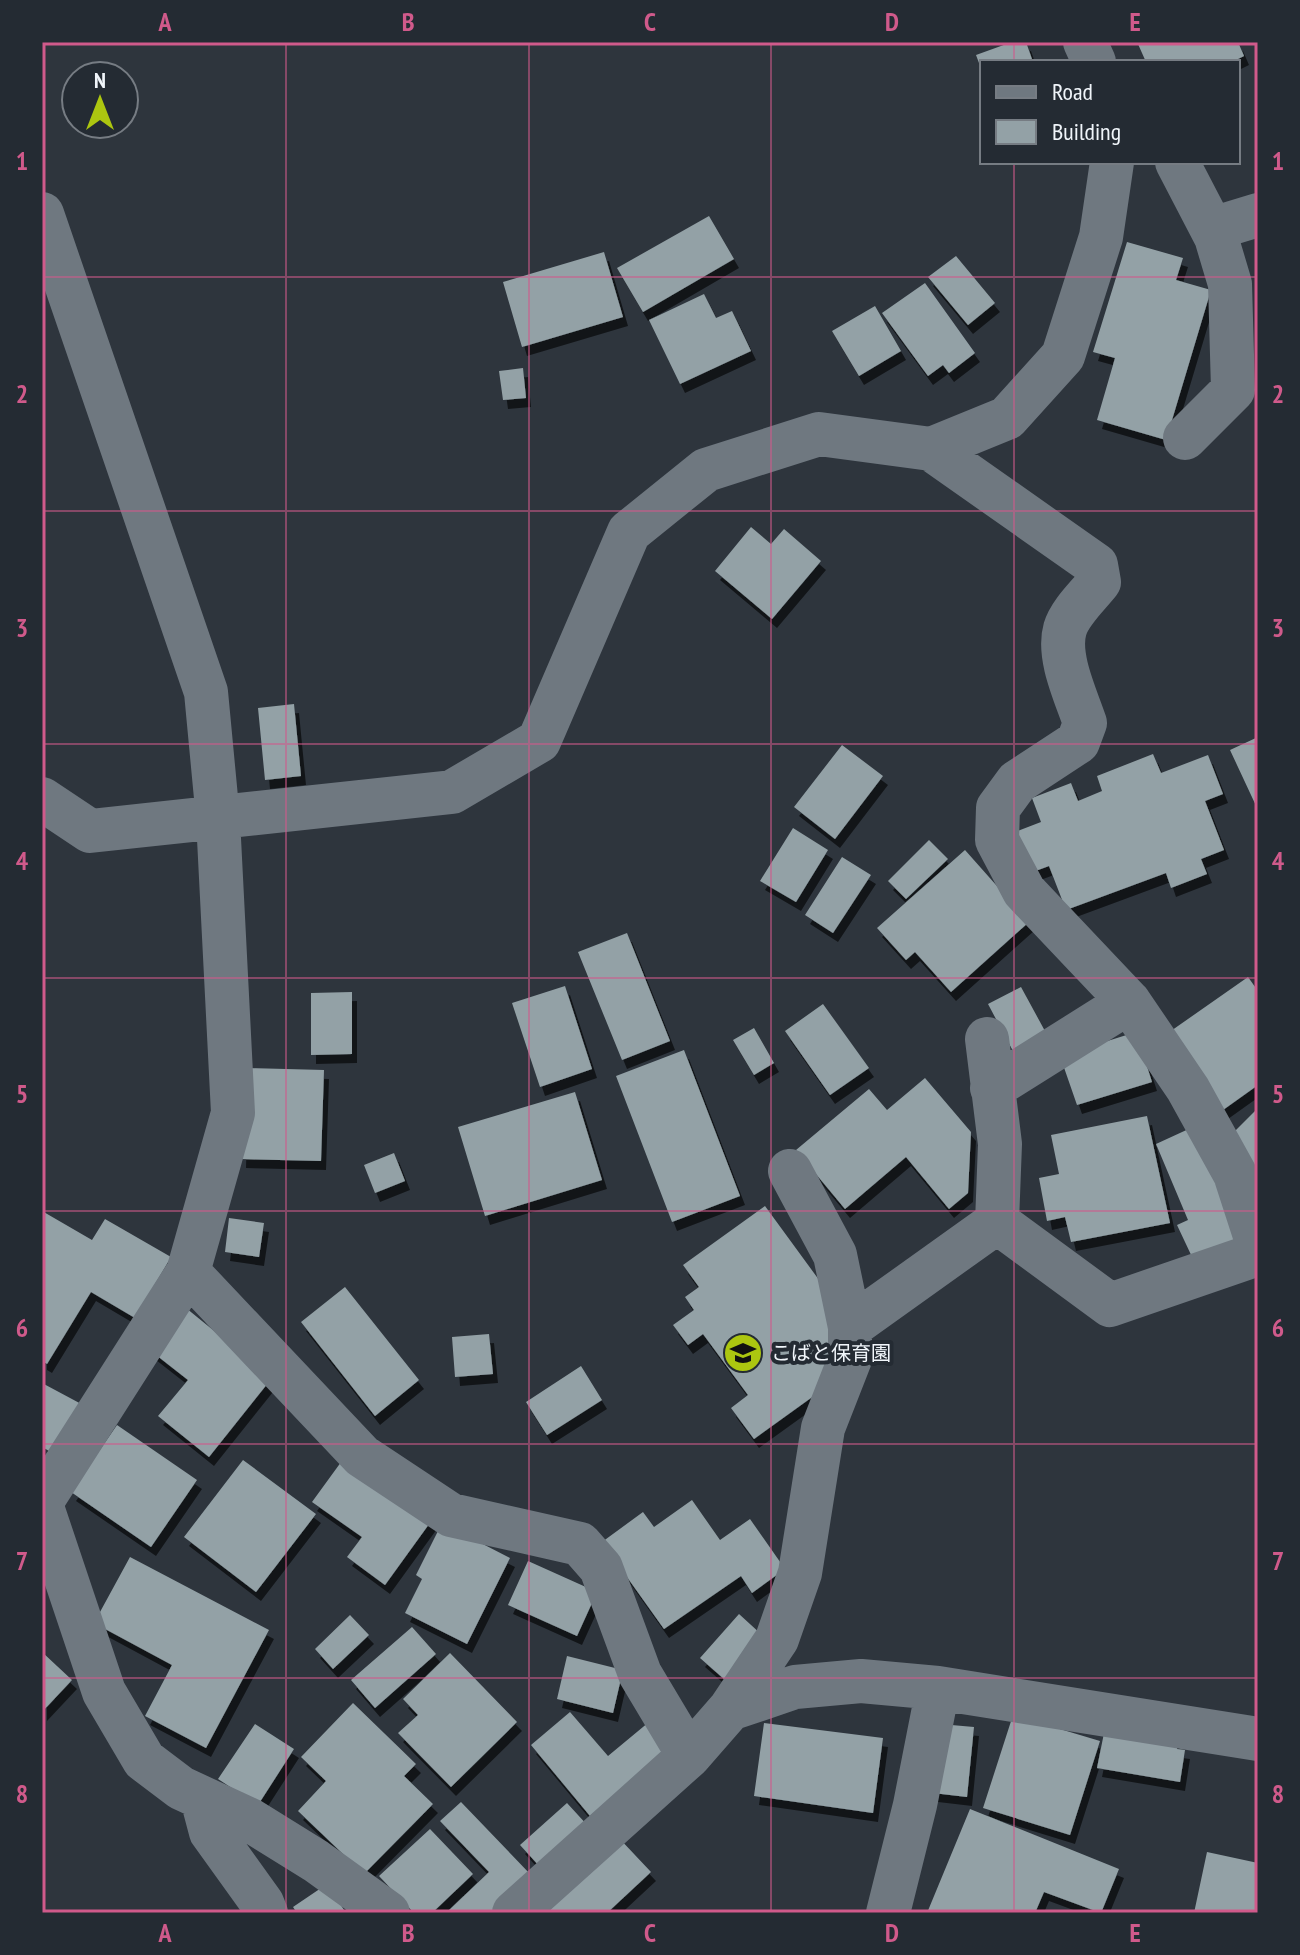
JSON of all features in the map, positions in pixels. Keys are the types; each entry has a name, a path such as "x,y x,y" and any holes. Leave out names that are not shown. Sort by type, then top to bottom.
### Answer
{"street":[{"path":"931,449 1007,418 1063,356 1101,237 1112,164"},
{"path":"1178,164 1212,229 1230,284 1233,390 1185,438"},
{"path":"42,214 206,692 218,819 233,1113 188,1272 42,1504 104,1692 144,1760 181,1788 250,1820 316,1861 388,1913"},
{"path":"1212,229 1258,215"},
{"path":"42,799 90,831 452,792 539,741 629,532 706,470 819,434 931,449 1096,565 1099,582 1073,615 1065,631 1065,667 1085,723 1078,742 1017,782 998,808 997,840 1024,891 1129,1002 1188,1089 1235,1174 1258,1245"},
{"path":"992,1088 1129,1002"},
{"path":"987,1039 1000,1144 997,1222"},
{"path":"514,1913 689,1756 730,1709 777,1639 800,1573 823,1428 850,1359 850,1327 835,1255 790,1171"},
{"path":"997,1222 1110,1305 1258,1254"},
{"path":"850,1327 997,1222"},
{"path":"188,1272 362,1456 451,1515 580,1544 601,1568 640,1674 689,1756"},
{"path":"730,1709 795,1687 861,1681 938,1688 1258,1739"},
{"path":"888,1913 915,1805 938,1688"},
{"path":"202,1798 211,1832 266,1913"}],"building":[{"path":"1012,42 1026,42 1032,60 980,60 980,66 976,55"},
{"path":"1238,42 1244,56 1236,60 1145,60 1138,44"},
{"path":"709,216 734,259 643,312 617,268"},
{"path":"1127,242 1183,258 1176,280 1211,290 1166,440 1097,420 1115,358 1093,352"},
{"path":"604,252 623,317 522,347 503,282"},
{"path":"956,256 995,303 968,325 928,277"},
{"path":"925,283 975,353 949,373 943,365 928,376 882,313"},
{"path":"704,294 716,318 732,311 751,351 680,384 649,320"},
{"path":"875,306 901,351 859,376 832,331"},
{"path":"523,368 526,398 503,400 499,371"},
{"path":"751,527 771,544 784,529 821,561 772,619 715,571"},
{"path":"294,704 301,776 265,780 258,708"},
{"path":"1258,737 1258,810 1230,750"},
{"path":"842,745 883,776 835,839 794,807"},
{"path":"1153,754 1161,773 1208,755 1223,794 1205,801 1224,850 1201,859 1207,874 1171,888 1166,873 1066,910 1049,866 1030,873 1015,832 1041,822 1032,798 1071,783 1078,801 1102,791 1097,776"},
{"path":"793,828 828,850 796,902 760,881"},
{"path":"929,840 948,859 906,899 888,881"},
{"path":"965,850 1029,922 951,992 915,952 906,960 877,928"},
{"path":"842,857 871,875 833,933 805,915"},
{"path":"627,933 670,1041 622,1060 578,952"},
{"path":"1248,977 1258,991 1258,1085 1223,1110 1168,1033"},
{"path":"565,986 592,1069 540,1087 512,1003"},
{"path":"1021,987 1046,1033 1013,1051 988,1004"},
{"path":"352,992 352,1054 311,1055 311,993"},
{"path":"823,1004 869,1068 830,1095 785,1031"},
{"path":"754,1028 774,1063 754,1075 733,1040"},
{"path":"1136,1032 1152,1082 1077,1105 1060,1056"},
{"path":"684,1050 740,1196 672,1222 616,1076"},
{"path":"243,1068 324,1070 321,1161 241,1159"},
{"path":"925,1078 971,1132 968,1193 949,1209 906,1157 845,1209 796,1150 869,1089 887,1110"},
{"path":"575,1092 602,1180 485,1216 458,1127"},
{"path":"1258,1108 1258,1182 1228,1138"},
{"path":"1147,1116 1170,1223 1071,1242 1065,1217 1047,1221 1039,1178 1059,1174 1051,1135"},
{"path":"1193,1127 1243,1238 1193,1259 1177,1225 1188,1220 1156,1144"},
{"path":"394,1153 405,1181 375,1193 364,1165"},
{"path":"765,1206 841,1310 822,1390 754,1439 731,1408 748,1395 703,1334 688,1345 673,1325 694,1310 685,1297 699,1287 683,1265"},
{"path":"42,1211 92,1240 105,1219 171,1257 135,1318 91,1292 47,1364 42,1361"},
{"path":"229,1218 264,1223 259,1257 225,1252"},
{"path":"345,1287 419,1380 375,1416 301,1322"},
{"path":"186,1308 272,1378 209,1457 158,1416 188,1380 151,1351"},
{"path":"489,1334 493,1374 455,1377 452,1337"},
{"path":"581,1366 602,1400 547,1435 526,1402"},
{"path":"42,1383 85,1406 58,1456 42,1447"},
{"path":"117,1425 197,1480 151,1547 71,1492"},
{"path":"344,1458 432,1520 385,1585 347,1557 362,1537 312,1502"},
{"path":"243,1460 316,1514 256,1592 184,1537"},
{"path":"692,1500 720,1540 750,1519 785,1569 752,1593 741,1576 664,1629 602,1542 643,1512 654,1527"},
{"path":"442,1523 510,1558 467,1644 405,1613 422,1579 416,1575"},
{"path":"130,1557 269,1630 206,1748 145,1716 172,1665 94,1623"},
{"path":"528,1561 597,1592 577,1636 508,1605"},
{"path":"739,1614 762,1635 724,1679 700,1658"},
{"path":"350,1615 369,1635 333,1669 315,1649"},
{"path":"412,1627 436,1654 375,1708 351,1680"},
{"path":"42,1652 72,1680 42,1712"},
{"path":"450,1653 517,1722 451,1787 398,1733 418,1715 403,1699"},
{"path":"567,1656 623,1670 613,1713 557,1699"},
{"path":"353,1703 416,1764 404,1776 433,1804 364,1874 298,1811 326,1781 301,1757"},
{"path":"570,1712 608,1756 649,1722 672,1747 590,1816 531,1745"},
{"path":"1013,1715 1100,1741 1070,1835 983,1808"},
{"path":"764,1723 883,1738 873,1813 754,1796"},
{"path":"1106,1723 1179,1735 1177,1749 1185,1750 1180,1782 1097,1768"},
{"path":"255,1724 294,1749 258,1805 218,1779"},
{"path":"940,1724 974,1727 967,1797 933,1793"},
{"path":"461,1802 531,1875 491,1913 446,1913 489,1872 440,1821"},
{"path":"567,1803 589,1827 542,1869 520,1845"},
{"path":"970,1809 1119,1869 1101,1913 1044,1892 1035,1913 927,1913"},
{"path":"430,1829 473,1874 432,1913 414,1913 379,1876"},
{"path":"618,1837 651,1872 607,1913 536,1913"},
{"path":"1207,1852 1258,1863 1258,1913 1194,1913"},
{"path":"327,1884 346,1913 297,1913 293,1907"}],"place":[{"name":"こばと保育園","path":"743,1353"}]}
